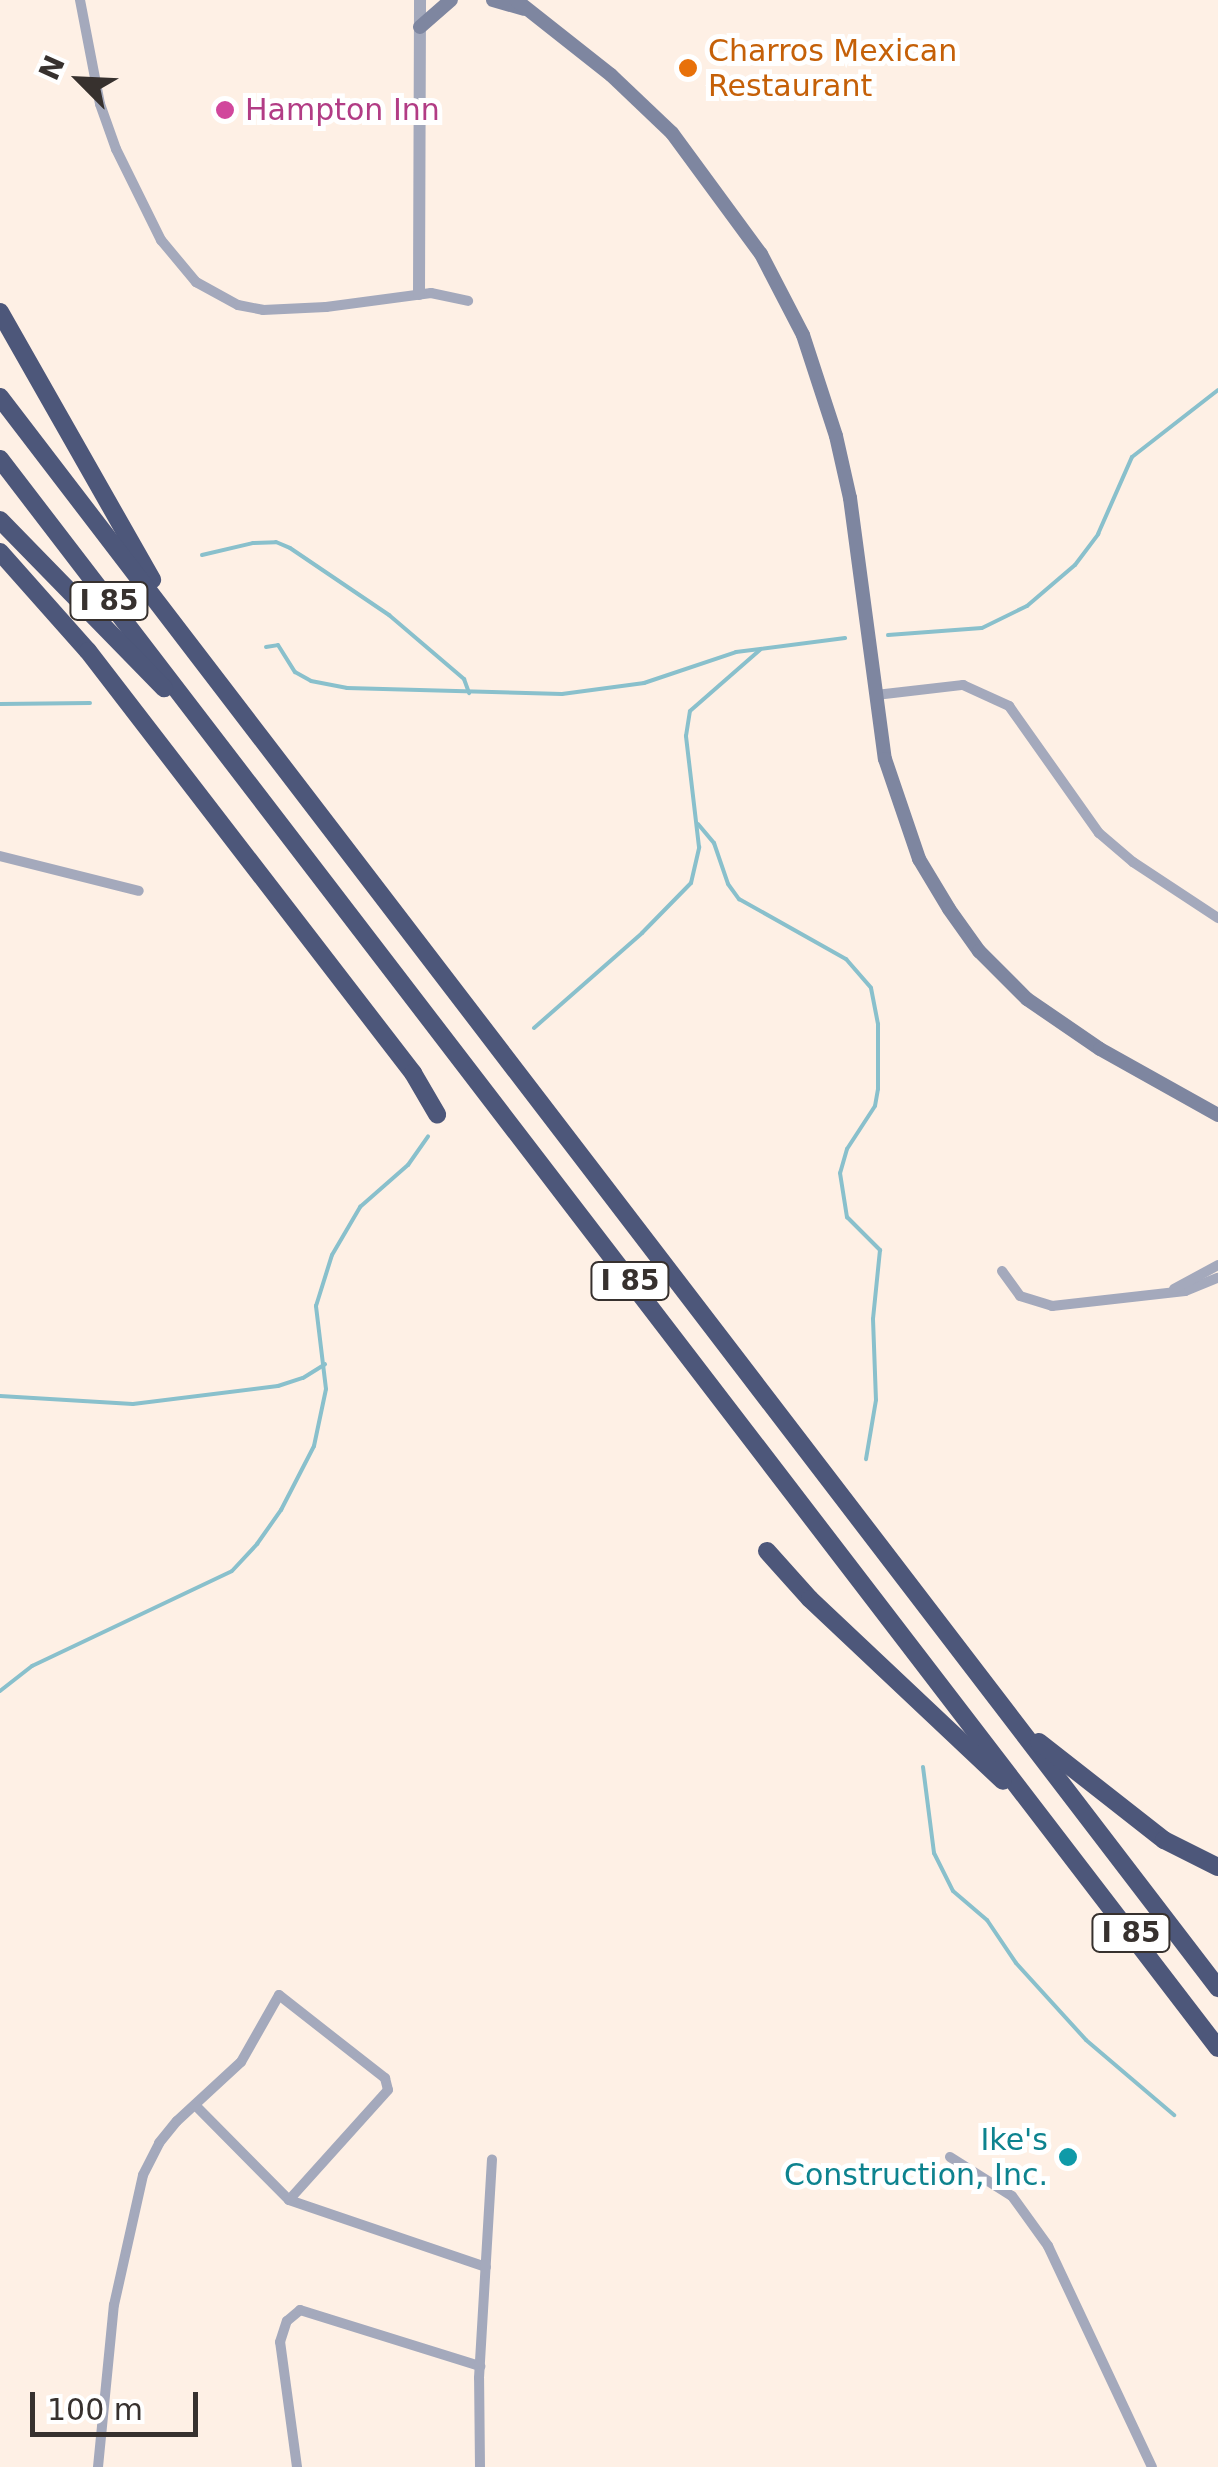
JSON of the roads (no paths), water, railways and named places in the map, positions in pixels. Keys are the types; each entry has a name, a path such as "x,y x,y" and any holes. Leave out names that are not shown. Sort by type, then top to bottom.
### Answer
{"highway":[{"path":"0,312 188,640"},
{"name":"I 85","path":"0,397 1218,1988"},
{"name":"I 85","path":"0,459 1218,2048"},
{"path":"0,520 217,743"},
{"path":"0,552 136,713 412,1073 438,1114"},
{"path":"767,1551 810,1598 1043,1819"},
{"path":"1016,1724 1164,1840 1218,1867"}],"main road":[{"path":"420,27 451,0"},
{"path":"493,0 520,5 600,66 672,134 761,254 796,321 820,380 850,498 885,759 901,816 919,859 979,951 1027,999 1069,1030 1218,1115"}],"street":[{"path":"80,0 100,104 116,150 161,240 196,282 227,300 262,310 309,309 419,294 468,302"},
{"path":"419,294 420,0"},
{"path":"876,695 933,685 962,686 1009,706 1099,833 1132,862 1218,918"},
{"path":"0,856 139,890"},
{"path":"1169,1292 1218,1266"},
{"path":"1002,1271 1020,1296 1052,1306 1185,1291 1218,1278"},
{"path":"98,2467 114,2304 137,2192 159,2142 241,2062 279,1995 385,2078 388,2090 289,2200"},
{"path":"196,2106 289,2200 486,2267"},
{"path":"950,2157 1012,2196 1048,2246 1152,2467"},
{"path":"480,2467 480,2366 492,2159"},
{"path":"297,2467 280,2342 287,2321 300,2310 480,2366"}],"waterway":[{"path":"888,635 982,628 1027,606 1075,565 1098,534 1132,457 1218,390"},
{"path":"202,555 253,543 276,542 290,548 389,615 464,679 469,693"},
{"path":"266,647 278,645 295,672 311,681 347,688 562,694 644,683 736,652 845,638"},
{"path":"534,1028 642,933 691,883 699,847 686,736 690,711 760,650"},
{"path":"0,704 90,703"},
{"path":"698,824 714,843 728,884 739,899 846,959 871,988 878,1024 878,1089 875,1106 847,1149 840,1173 847,1217 880,1250 873,1319 876,1400 866,1459"},
{"path":"0,1691 32,1666 232,1571 257,1544 281,1510 314,1446 326,1389 316,1306 332,1255 360,1207 408,1165 428,1136"},
{"path":"0,1396 133,1404 278,1386 303,1378 325,1364"},
{"path":"923,1767 934,1853 953,1891 987,1920 1016,1963 1086,2040 1174,2115"}],"place":[{"name":"Charros Mexican Restaurant","path":"688,68"},
{"name":"Hampton Inn","path":"225,110"},
{"name":"Ike's Construction, Inc.","path":"1068,2157"}]}
